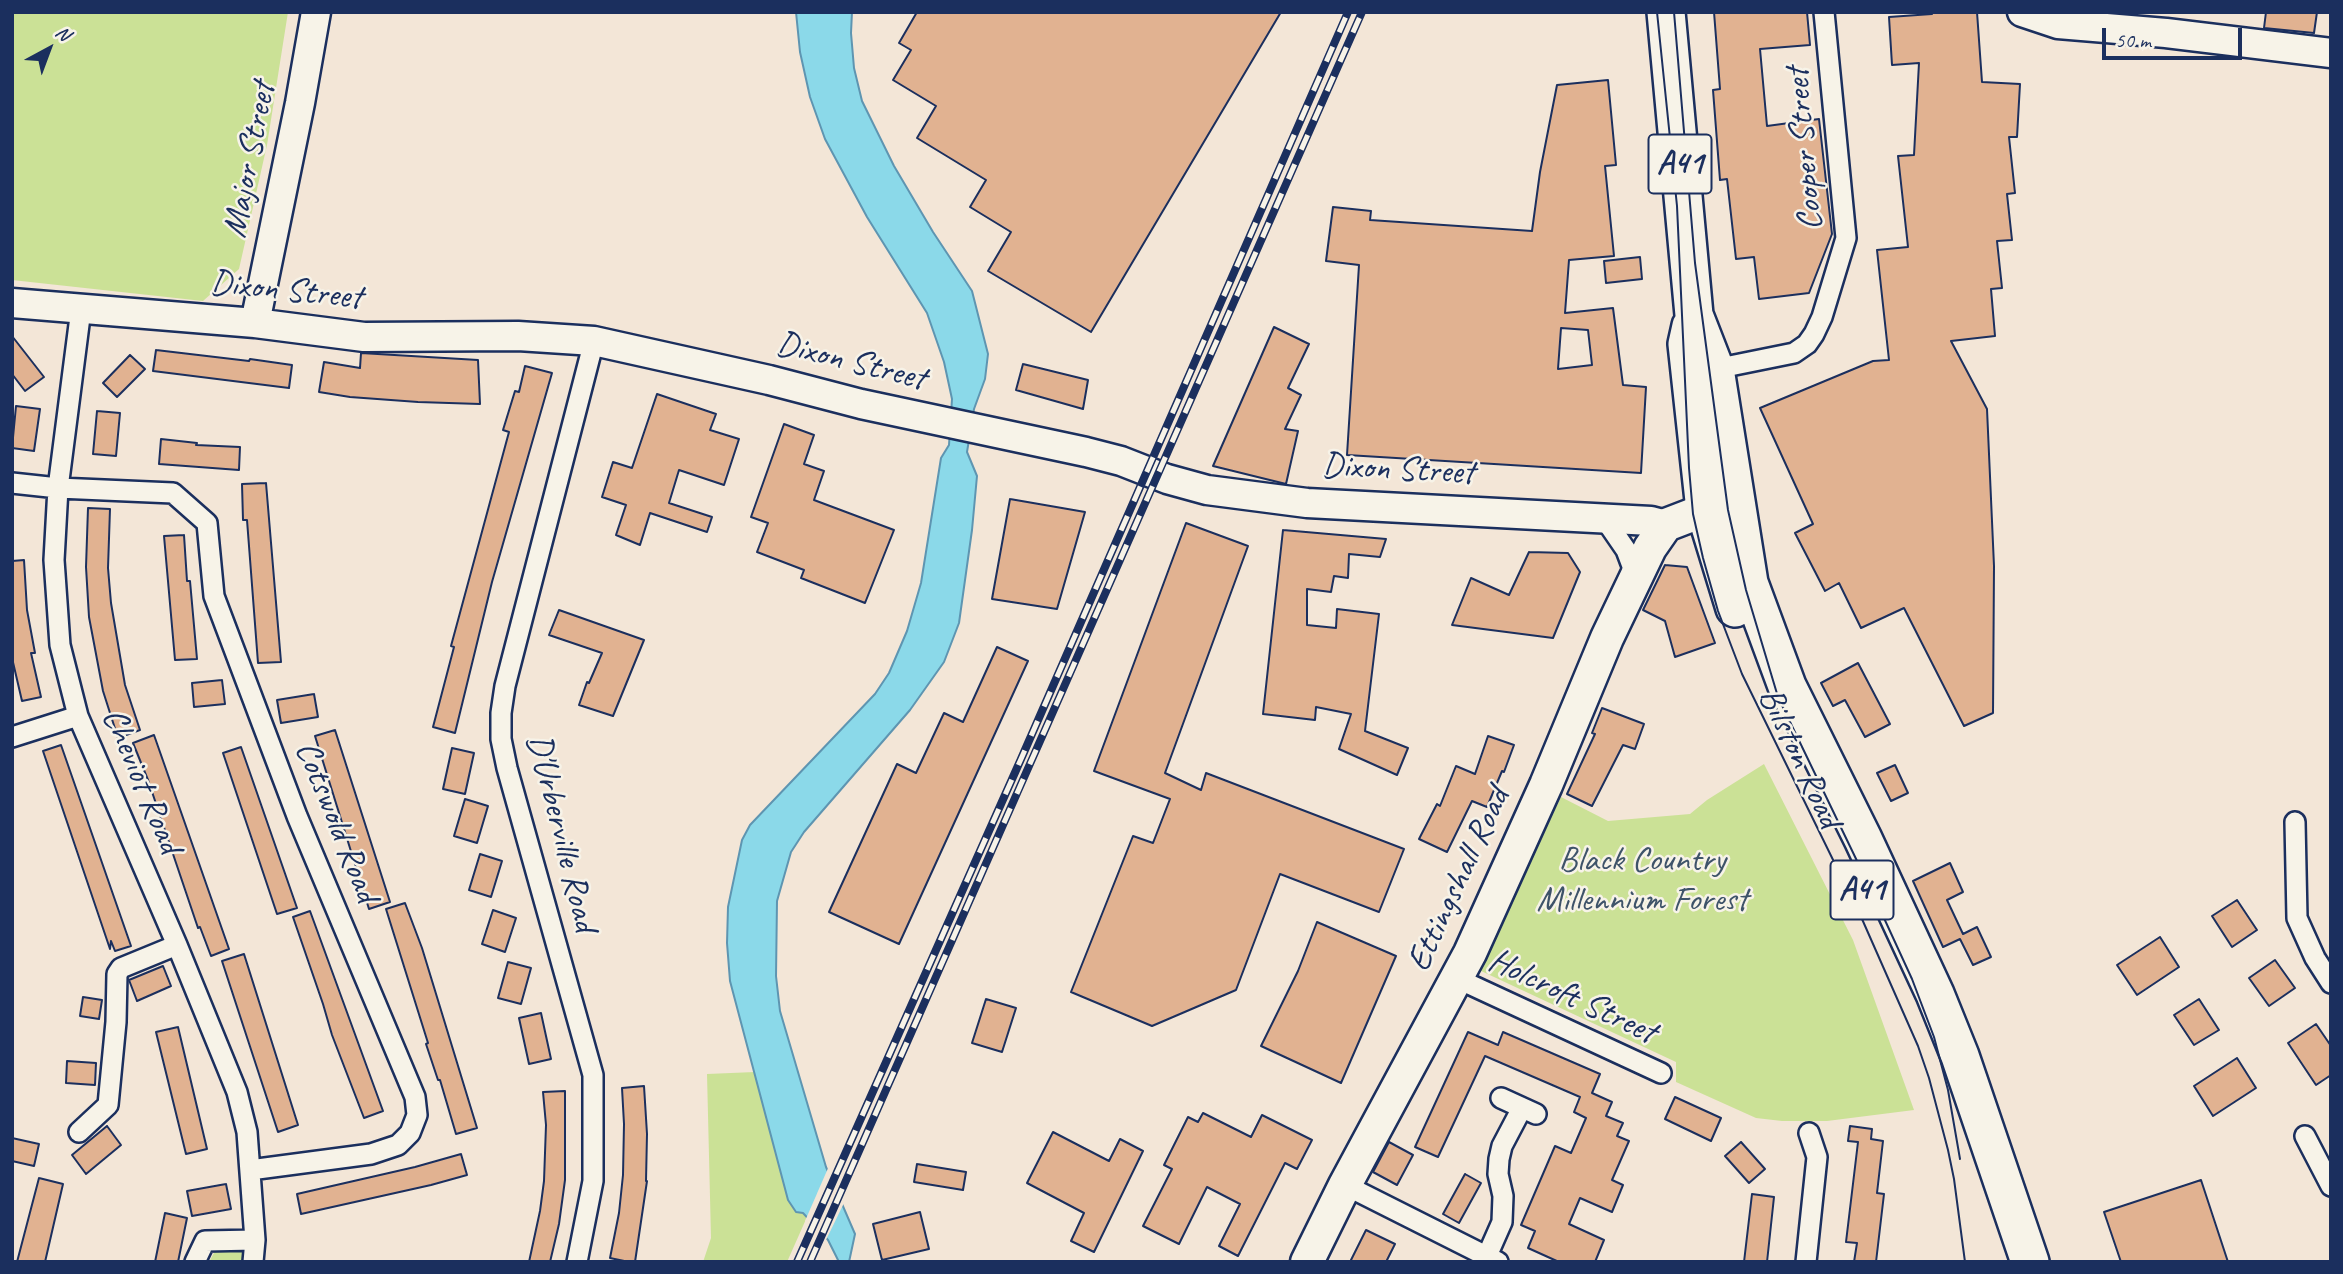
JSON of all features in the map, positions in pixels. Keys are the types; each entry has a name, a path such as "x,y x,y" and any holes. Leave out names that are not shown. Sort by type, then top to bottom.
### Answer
{"highway":[{"name":"Bilston Road","path":"1666,12 1694,315 1715,369 1724,579 1756,666 1820,807 1874,914 1994,1203 2012,1262"},
{"name":"Bilston Road","path":"1694,315 1686,344 1721,510 1787,686 1863,839 1935,994 1960,1056 2030,1262"}],"main road":[{"path":"1666,525 1721,510"},
{"name":"Ettingshall Road","path":"1307,1262 1345,1185 1470,953 1546,785 1606,638 1633,582 1666,525"}],"street":[{"name":"Major Street","path":"255,323 316,12"},
{"name":"Cooper Street","path":"1715,369 1794,353 1807,344 1822,317 1846,238 1824,12"},
{"path":"2022,12 2058,24 2166,33 2331,53"},
{"name":"Dixon Street","path":"12,303 255,323 364,337 518,336 594,341 1121,461 1167,479 1207,490 1307,503 1604,518 1651,521 1666,525"},
{"name":"Cheviot Road","path":"81,309 58,488 54,560 60,645 78,716 237,1092 247,1132 255,1240 253,1262"},
{"name":"D'Urberville Road","path":"577,1262 593,1181 593,1075 507,768 501,738 501,713 505,686 594,341"},
{"name":"Cotswold Road","path":"12,483 58,488 173,493 208,523 214,596 297,816 415,1097 417,1115 410,1133 398,1145 371,1154 250,1170"},
{"path":"1604,518 1626,550 1632,566 1633,582"},
{"path":"12,737 78,716"},
{"path":"2295,821 2297,918 2315,958 2331,983"},
{"path":"79,1132 108,1105 116,1022 117,974 121,968 177,945"},
{"name":"Holcroft Street","path":"1456,978 1661,1073"},
{"path":"1345,1185 1492,1259 1502,1222 1503,1196 1498,1174 1502,1146 1529,1111 1501,1098"},
{"path":"1806,1262 1817,1157 1810,1133"},
{"path":"2305,1136 2329,1176"},
{"path":"195,1262 205,1241 255,1240"}],"green space":[{"path":"12,12 288,12 267,145 239,269 203,301 12,280"},
{"name":"Black Country Millennium Forest","path":"1764,764 1853,940 1914,1110 1827,1121 1756,1118 1676,1082 1676,1062 1479,970 1561,797 1608,821 1690,814"},
{"path":"755,1072 788,1200 807,1217 787,1262 703,1262 711,1238 707,1074"},
{"path":"245,1250 244,1262 209,1262 215,1251"}],"water":[{"path":"796,12 852,12 854,68 862,101 894,166 972,291 988,354 985,379 974,409 967,452 977,476 959,623 944,662 910,710 804,832 791,852 777,901 776,976 780,1011 826,1167 855,1234 849,1262 839,1262 828,1240 803,1213 796,1212 788,1200 730,981 728,907 742,840 750,825 875,694 889,673 907,631 921,583 941,458 949,445 952,399 944,362 927,313 867,217 825,139 810,97 800,52"}],"pier":[{"path":"829,1166 844,1203 825,1242 805,1221"}],"building":[{"path":"917,12 1281,12 1091,332 988,271 1011,232 970,207 986,180 917,138 936,106 893,80 911,50 899,43"},
{"path":"1714,12 1807,12 1810,45 1760,49 1767,126 1819,119 1832,234 1809,293 1759,299 1754,257 1736,259 1727,179 1720,180 1713,90 1720,89"},
{"path":"1931,12 1977,12 1982,82 2020,84 2017,137 2009,137 2015,193 2007,194 2012,240 1997,241 2002,288 1991,289 1995,336 1951,341 1987,409 1994,566 1993,713 1964,726 1904,608 1861,628 1839,583 1825,591 1795,533 1813,524 1760,408 1873,361 1889,360 1877,250 1908,247 1898,156 1914,155 1919,63 1892,65 1889,17 1932,14"},
{"path":"2266,12 2317,12 2314,33 2264,28"},
{"path":"1608,80 1616,165 1605,166 1614,256 1569,260 1565,313 1613,308 1623,385 1646,387 1641,473 1347,455 1359,265 1326,261 1333,207 1371,211 1370,220 1532,231 1557,85","holes":["1561,328 1588,330 1592,365 1558,369"]},
{"path":"1640,257 1642,279 1606,283 1604,261"},
{"path":"1274,327 1309,344 1288,388 1301,395 1285,429 1298,431 1286,484 1213,466"},
{"path":"12,336 44,377 25,391 12,374"},
{"path":"156,350 292,365 289,388 153,371"},
{"path":"361,353 478,360 480,404 350,397 319,392 324,362 360,368"},
{"path":"130,355 145,369 117,397 103,383"},
{"path":"1023,364 1088,380 1083,409 1016,390"},
{"path":"525,366 552,373 492,582 455,733 433,727 454,647 451,646 509,432 503,430 515,391 519,392"},
{"path":"657,394 716,414 710,430 739,439 724,485 679,470 669,503 712,517 707,532 650,513 640,545 616,535 626,505 602,497 613,462 632,468"},
{"path":"16,406 40,409 34,451 12,448"},
{"path":"97,411 120,413 116,456 93,454"},
{"path":"784,424 814,435 804,464 824,471 814,500 894,530 865,603 801,578 804,570 757,552 768,523 751,517"},
{"path":"161,439 197,443 196,445 240,447 239,470 159,464"},
{"path":"266,483 281,662 258,663 247,520 243,520 242,484"},
{"path":"1010,499 1085,512 1057,609 992,599"},
{"path":"88,508 110,509 108,568 111,603 125,685 140,730 118,738 103,691 89,617 86,567"},
{"path":"1186,523 1248,546 1165,773 1201,790 1206,773 1404,849 1379,912 1280,874 1236,990 1152,1026 1071,992 1133,836 1153,843 1170,799 1094,771"},
{"path":"1283,530 1386,539 1380,557 1349,554 1348,578 1334,576 1331,592 1307,589 1307,625 1336,628 1337,609 1379,614 1365,731 1408,748 1397,775 1339,749 1351,714 1316,707 1315,720 1263,714"},
{"path":"184,535 197,659 175,660 164,536"},
{"path":"1529,552 1568,553 1580,572 1553,638 1452,625 1471,578 1509,595"},
{"path":"24,560 27,610 35,653 31,653 41,697 22,701 12,658 12,561"},
{"path":"1665,565 1687,567 1715,643 1675,657 1665,621 1643,610"},
{"path":"559,610 644,640 613,716 579,705 602,653 549,635"},
{"path":"997,647 1028,661 899,944 829,912 897,764 916,773 944,713 963,722"},
{"path":"1858,663 1890,724 1865,737 1845,700 1833,706 1821,683"},
{"path":"222,680 225,704 194,707 192,683"},
{"path":"314,694 318,717 281,723 277,700"},
{"path":"1602,708 1644,724 1635,749 1623,745 1592,806 1567,794 1595,734 1592,733"},
{"path":"335,730 390,902 369,909 315,736"},
{"path":"154,735 229,949 211,956 200,927 198,928 133,743"},
{"path":"1488,736 1514,745 1487,807 1472,801 1447,852 1419,839 1437,804 1440,806 1456,766 1475,774"},
{"path":"61,745 131,946 115,951 111,941 110,949 43,751"},
{"path":"241,747 297,908 277,914 223,753"},
{"path":"452,748 474,753 465,794 443,789"},
{"path":"1895,765 1908,793 1891,801 1877,773"},
{"path":"465,799 488,806 477,843 454,836"},
{"path":"480,854 502,861 491,897 469,890"},
{"path":"1950,863 1963,892 1947,900 1963,934 1977,927 1991,957 1973,965 1960,939 1943,947 1913,881"},
{"path":"2237,900 2257,930 2232,947 2212,916"},
{"path":"405,903 422,948 477,1128 456,1134 386,909"},
{"path":"493,910 516,918 505,952 482,944"},
{"path":"310,911 383,1111 364,1118 332,1035 293,917"},
{"path":"1317,922 1396,956 1341,1083 1261,1046 1298,971"},
{"path":"2160,937 2179,967 2137,995 2117,965"},
{"path":"244,954 298,1125 278,1132 222,961"},
{"path":"2275,960 2295,988 2269,1006 2249,978"},
{"path":"508,962 531,968 521,1004 498,998"},
{"path":"163,966 171,986 137,1001 129,980"},
{"path":"83,997 102,1000 99,1019 80,1016"},
{"path":"986,999 1016,1008 1002,1052 972,1043"},
{"path":"2199,999 2219,1030 2194,1045 2174,1015"},
{"path":"541,1013 551,1059 529,1064 519,1018"},
{"path":"2316,1024 2331,1046 2331,1075 2316,1085 2288,1043"},
{"path":"178,1027 207,1149 186,1154 156,1032"},
{"path":"1468,1032 1498,1045 1503,1032 1600,1074 1592,1093 1612,1102 1606,1116 1623,1123 1617,1136 1629,1141 1612,1180 1623,1185 1612,1212 1580,1198 1569,1224 1604,1240 1595,1262 1559,1262 1528,1248 1535,1231 1521,1225 1555,1146 1571,1153 1586,1118 1574,1112 1580,1097 1485,1056 1438,1157 1415,1147"},
{"path":"2237,1058 2256,1088 2213,1116 2194,1086"},
{"path":"67,1061 96,1063 95,1085 66,1083"},
{"path":"644,1086 647,1181 635,1262 629,1262 610,1258 623,1175 622,1088"},
{"path":"565,1091 565,1180 559,1224 550,1262 529,1262 544,1181 546,1125 543,1092"},
{"path":"1675,1097 1721,1118 1711,1141 1665,1119"},
{"path":"1203,1113 1251,1137 1262,1115 1312,1140 1297,1169 1285,1163 1238,1256 1219,1246 1240,1204 1207,1187 1179,1244 1143,1226 1172,1169 1164,1165 1188,1117 1198,1122"},
{"path":"107,1126 121,1145 86,1174 72,1155"},
{"path":"1850,1126 1872,1129 1871,1139 1883,1141 1877,1193 1884,1194 1876,1262 1854,1262 1857,1243 1846,1242 1858,1142 1848,1141"},
{"path":"1053,1132 1109,1161 1120,1139 1143,1151 1094,1252 1071,1241 1084,1213 1027,1183"},
{"path":"12,1138 39,1144 34,1166 12,1161"},
{"path":"1389,1142 1413,1155 1397,1185 1373,1172"},
{"path":"1741,1142 1765,1169 1749,1183 1725,1156"},
{"path":"461,1154 467,1175 301,1214 297,1194"},
{"path":"917,1164 966,1172 963,1190 914,1182"},
{"path":"1465,1174 1481,1183 1459,1223 1443,1214"},
{"path":"39,1178 63,1184 45,1262 17,1262"},
{"path":"2201,1180 2228,1262 2121,1262 2104,1212"},
{"path":"226,1184 231,1209 192,1216 187,1191"},
{"path":"1752,1194 1774,1197 1767,1262 1744,1262"},
{"path":"920,1212 929,1249 882,1260 873,1224"},
{"path":"165,1213 187,1218 178,1262 155,1262"},
{"path":"1366,1230 1395,1244 1386,1262 1350,1262"}],"tram line":[{"path":"1657,12 1677,206 1689,468 1693,514 1703,558 1718,611 1742,674 1862,919 1918,1046 1948,1150 1965,1262"},
{"path":"1674,12 1695,263 1728,510 1746,590 1778,697 1912,979 1934,1037 1948,1090 1960,1159"}],"railway":[{"path":"797,1262 1348,12"},
{"path":"810,1262 1362,12"}]}
